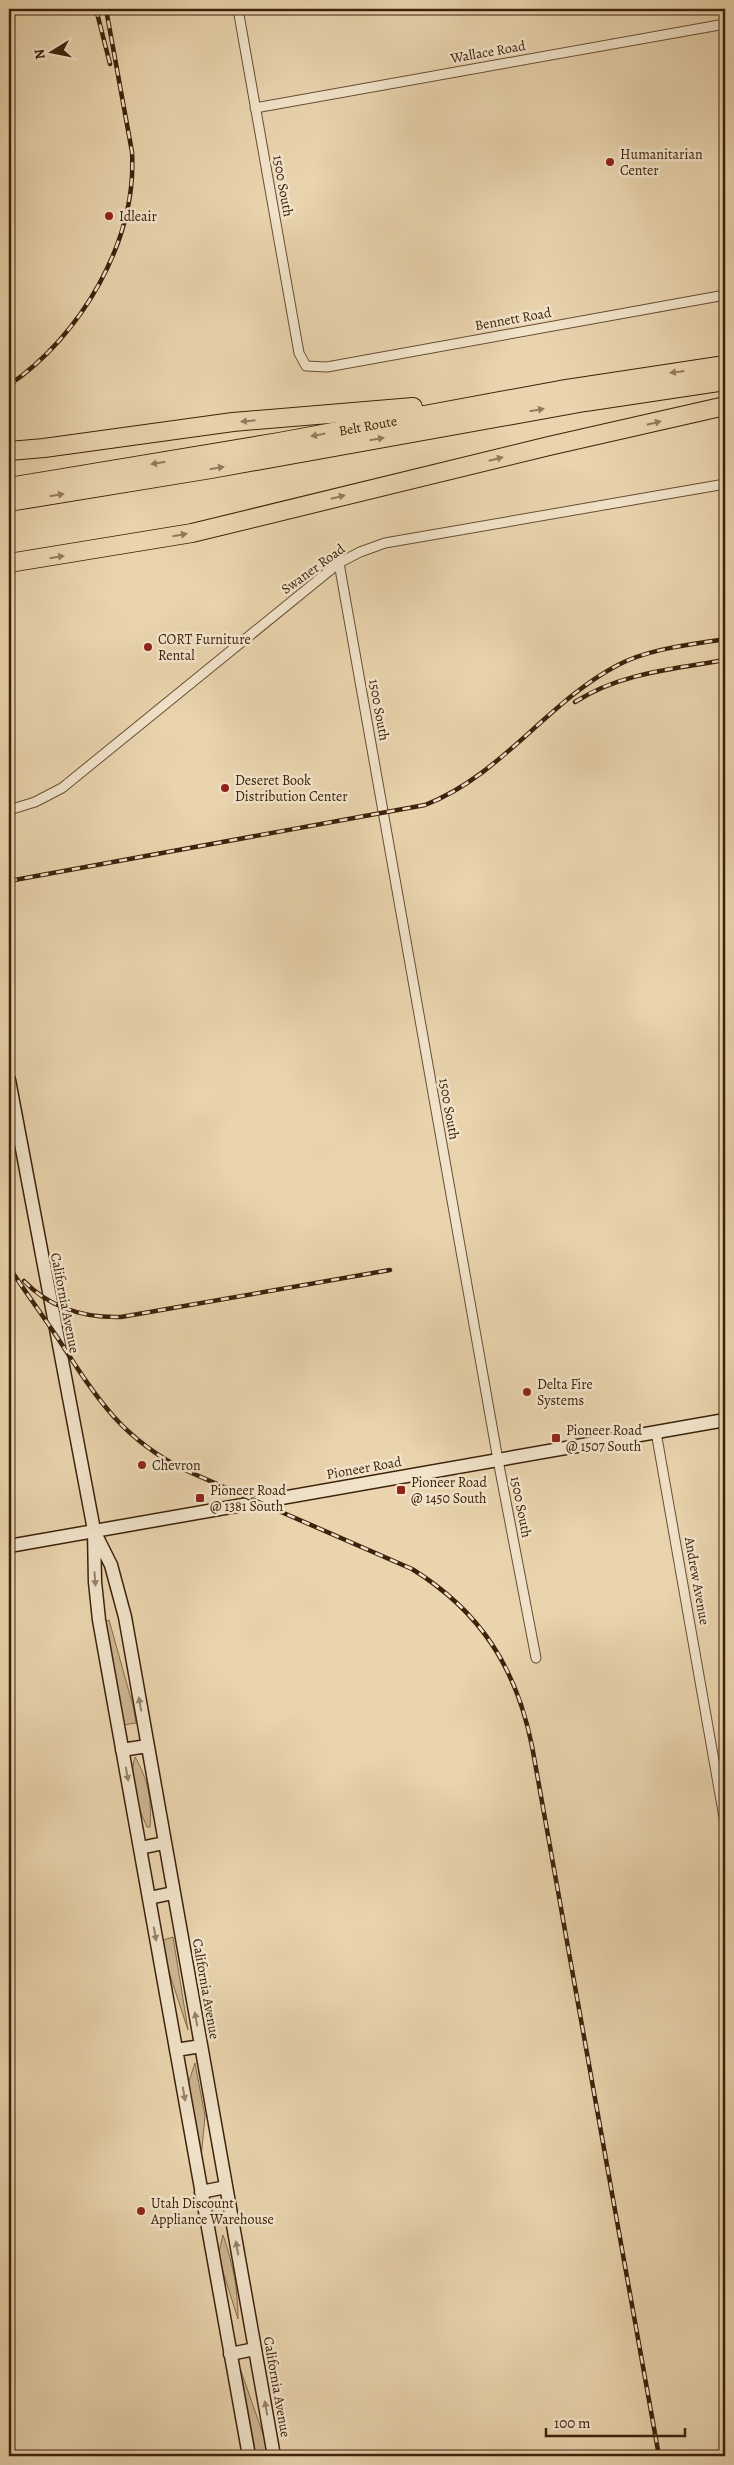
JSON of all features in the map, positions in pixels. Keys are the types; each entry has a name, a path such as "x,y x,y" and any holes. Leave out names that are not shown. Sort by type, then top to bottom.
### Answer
{"highway":[{"name":"Belt Route","path":"9,487 243,448 656,374 725,365"},
{"name":"Belt Route","path":"9,502 211,469 585,402 725,381"},
{"path":"9,451 44,448 233,422 504,400"},
{"path":"9,563 192,533 540,448 725,406"},
{"path":"9,456 44,448"}],"main road":[{"name":"California Avenue","path":"9,1080 94,1530 97,1601 249,2456"},
{"name":"Pioneer Road","path":"9,1546 725,1420"},
{"name":"California Avenue","path":"94,1530 111,1565 121,1598 274,2456"},
{"path":"122,1750 147,1746"},
{"path":"140,1848 164,1843"},
{"path":"149,1898 173,1893"},
{"path":"176,2050 201,2046"},
{"path":"202,2192 226,2188"},
{"path":"230,2354 255,2349"}],"street":[{"name":"1500 South","path":"238,9 299,353 306,366"},
{"name":"Wallace Road","path":"255,108 725,24"},
{"name":"Bennett Road","path":"306,366 327,367 725,295"},
{"name":"Swaner Road","path":"9,810 49,796 75,778 339,563 360,552 385,543 725,484"},
{"name":"1500 South","path":"339,563 498,1460 536,1658"},
{"name":"Andrew Avenue","path":"656,1432 725,1823"}],"shaded area":[{"path":"109,1620 136,1723 123,1725 105,1622"},
{"path":"135,1757 148,1790 150,1827 147,1827 140,1811 133,1783"},
{"path":"173,1937 188,2030 167,1966 163,1940"},
{"path":"195,2063 205,2116 201,2159 188,2084"},
{"path":"223,2235 234,2277 238,2319 218,2256"},
{"path":"240,2368 265,2440 267,2456 256,2456"}],"railway":[{"path":"96,9 110,64"},
{"path":"9,385 35,365 81,313 99,284 114,252 125,219 131,186 132,152 106,9"},
{"path":"9,881 425,805 452,792 478,776 569,698 592,680 618,665 657,651 725,639"},
{"path":"575,702 592,692 629,678 725,660"},
{"path":"9,1267 97,1396 110,1413 142,1443 185,1470 412,1569 436,1585 457,1603 476,1623 492,1644 505,1666 525,1717 532,1746 659,2456"},
{"path":"24,1281 45,1298 69,1310 94,1316 121,1317 390,1270"}],"place":[{"name":"Humanitarian Center","path":"610,162"},
{"name":"Idleair","path":"109,216"},
{"name":"CORT Furniture Rental","path":"148,647"},
{"name":"Deseret Book Distribution Center","path":"225,788"},
{"name":"Delta Fire Systems","path":"527,1392"},
{"name":"Pioneer Road @ 1507 South","path":"556,1438"},
{"name":"Chevron","path":"142,1465"},
{"name":"Pioneer Road @ 1450 South","path":"401,1490"},
{"name":"Pioneer Road @ 1381 South","path":"200,1498"},
{"name":"Utah Discount Appliance Warehouse","path":"141,2211"}]}
